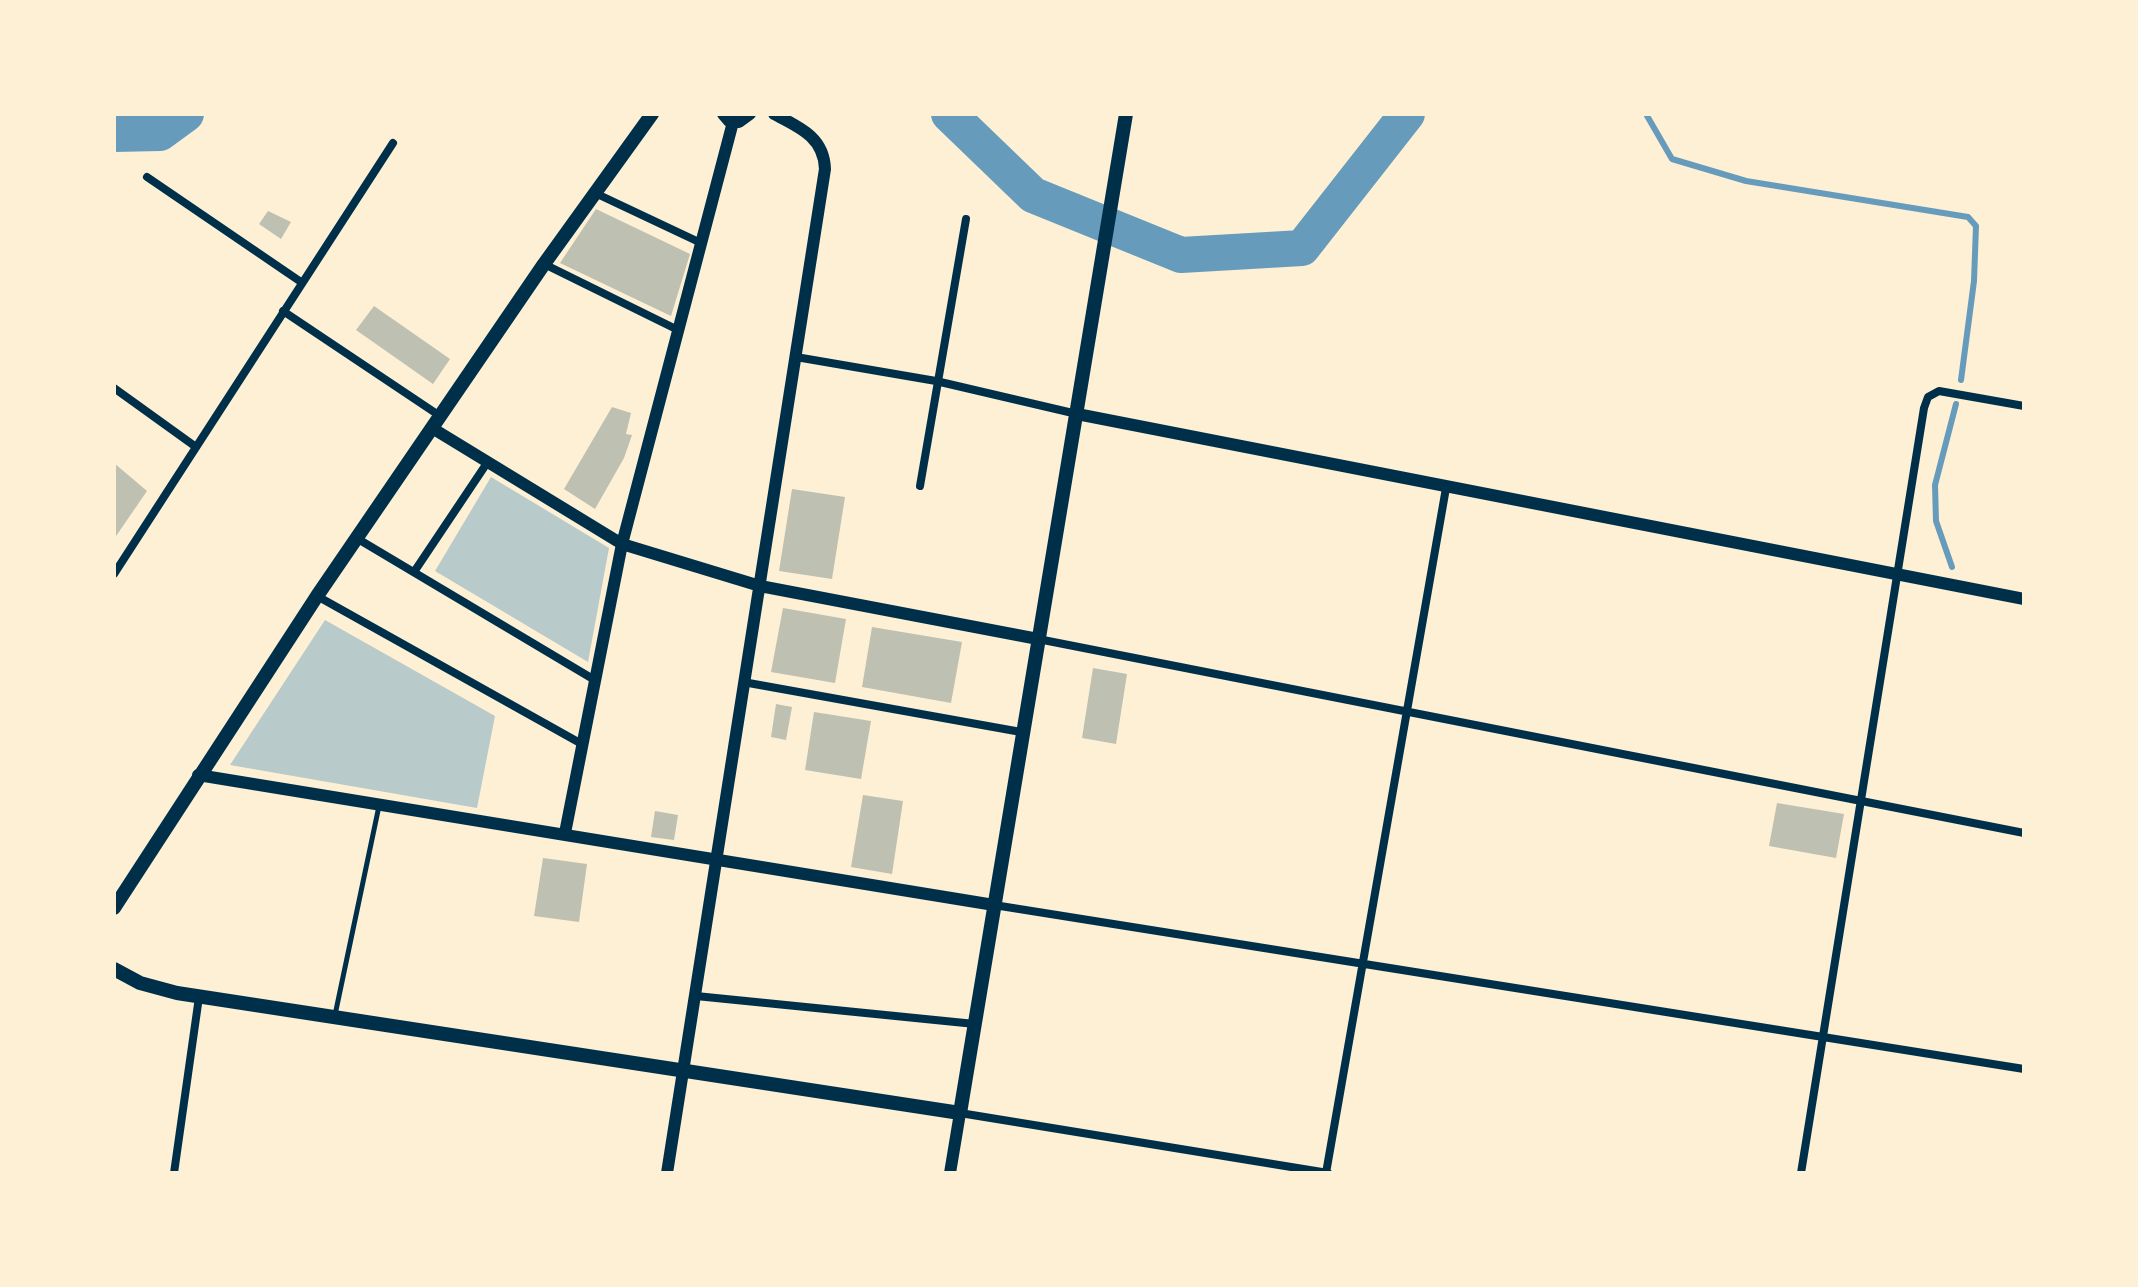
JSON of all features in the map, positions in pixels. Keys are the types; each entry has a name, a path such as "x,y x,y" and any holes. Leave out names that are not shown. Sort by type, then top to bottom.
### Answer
{"main road":[{"path":"114,908 317,596 544,264 652,114"},
{"path":"116,969 150,986 199,997 685,1068 960,1113 1126,114"}],"street":[{"path":"565,833 580,743 622,544 701,243 728,118 743,121 750,114"},
{"path":"667,1173 825,156 809,133 774,114"},
{"path":"114,574 393,143"},
{"path":"147,177 301,282"},
{"path":"595,193 701,243"},
{"path":"920,486 966,219"},
{"path":"544,264 678,330"},
{"path":"283,311 436,422 487,463 622,544 760,586 2024,833"},
{"path":"796,357 936,381 1077,414 1446,488 2024,599"},
{"path":"114,388 196,447"},
{"path":"1801,1173 1864,800 1924,408 1928,397 1939,391 2024,406"},
{"path":"414,572 487,463"},
{"path":"950,1173 960,1113 1326,1173 1446,488"},
{"path":"358,539 593,679"},
{"path":"317,596 580,743"},
{"path":"743,682 1021,732"},
{"path":"198,775 2024,1069"},
{"path":"696,996 975,1024"},
{"path":"174,1173 199,997"}],"lane":[{"path":"334,1016 379,804"}],"shaded area":[{"path":"491,477 609,548 588,662 435,571"},
{"path":"325,620 495,716 477,808 230,765"}],"building":[{"path":"596,209 690,254 671,316 560,263"},
{"path":"268,211 291,222 281,239 259,224"},
{"path":"374,306 450,359 433,384 356,330"},
{"path":"612,407 631,413 626,434 632,435 624,458 595,509 564,489"},
{"path":"114,463 147,491 114,539"},
{"path":"792,489 845,497 832,579 779,571"},
{"path":"783,608 846,619 835,683 771,672"},
{"path":"872,627 962,642 951,703 862,687"},
{"path":"1093,668 1127,674 1116,744 1082,738"},
{"path":"776,704 792,707 786,740 771,737"},
{"path":"814,712 871,721 861,779 805,770"},
{"path":"863,795 903,801 892,874 851,867"},
{"path":"1777,803 1844,814 1836,858 1769,846"},
{"path":"655,811 678,815 674,840 651,837"},
{"path":"543,858 587,864 579,922 534,916"}],"waterway":[{"path":"114,134 160,133 186,114"},
{"path":"949,114 1033,195 1181,255 1302,248 1407,114"},
{"path":"1646,114 1672,159 1746,181 1968,217 1976,226 1974,281 1961,380"},
{"path":"1952,567 1936,521 1935,485 1956,404"}]}
